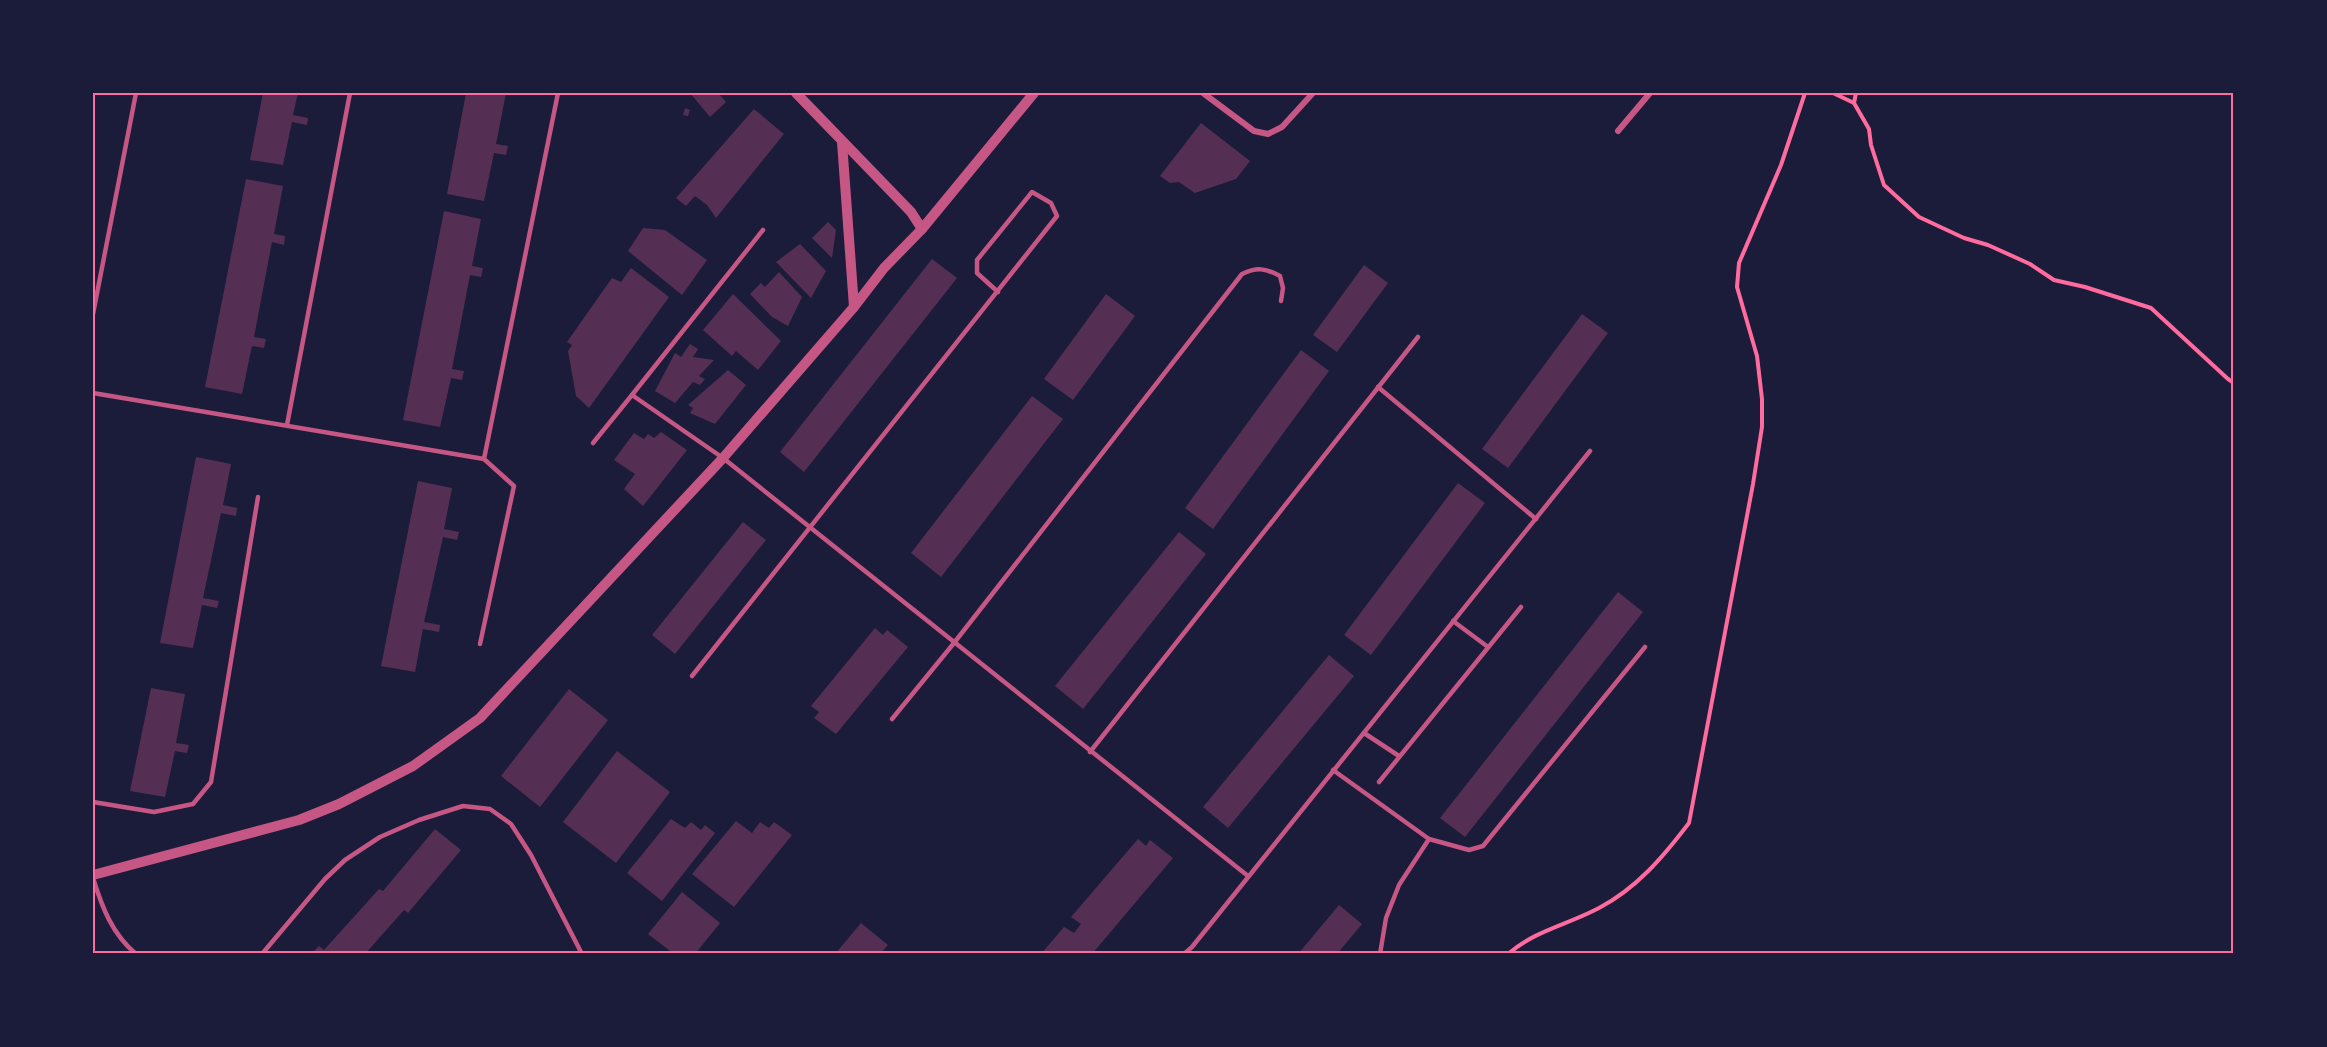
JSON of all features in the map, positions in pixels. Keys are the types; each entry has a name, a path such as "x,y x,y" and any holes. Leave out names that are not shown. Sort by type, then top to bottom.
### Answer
{"street":[{"path":"796,93 911,212 922,229"},
{"path":"93,877 299,820 339,804 414,766 480,718 723,459 854,307 884,268 922,229 1034,93"},
{"path":"1203,93 1254,131 1268,134 1282,127 1313,93"},
{"path":"1618,131 1650,93"},
{"path":"842,142 854,307"}],"lane":[{"path":"93,314 136,93"},
{"path":"287,424 350,93"},
{"path":"484,459 558,93"},
{"path":"692,676 998,292 1057,216 1051,203 1032,192 977,260 977,273 998,292"},
{"path":"593,443 764,230"},
{"path":"892,719 1242,274 1254,268 1267,269 1280,276 1283,288 1281,301"},
{"path":"1090,752 1418,337"},
{"path":"1378,387 1536,519"},
{"path":"93,393 484,459 513,486 480,644"},
{"path":"632,395 723,459 1248,876"},
{"path":"1184,954 1192,947 1590,451"},
{"path":"93,802 154,812 192,804 212,782 258,497"},
{"path":"1379,782 1521,606"},
{"path":"1454,621 1488,647"},
{"path":"1333,770 1429,839 1469,850 1483,846 1645,647"},
{"path":"1364,733 1399,756"},
{"path":"262,954 345,860 380,837 419,820 463,806 490,809 511,824 531,855 582,954"},
{"path":"1380,954 1386,918 1399,885 1429,839"},
{"path":"93,877 105,915 128,948 136,954"}],"path":[{"path":"1508,954 1524,940 1599,908 1639,880 1661,860 1689,823 1753,484 1761,427 1762,399 1757,356 1737,287 1739,263 1781,165 1805,93"},
{"path":"1833,93 1854,103 1869,129 1871,145 1884,185 1919,216 1964,238 1988,245 2030,264 2054,280 2085,287 2151,308 2234,383"},
{"path":"1854,103 1857,93"}],"building":[{"path":"263,93 298,93 293,115 308,118 307,125 292,122 283,165 250,160"},
{"path":"466,93 506,93 496,144 508,146 506,155 494,153 484,201 447,194"},
{"path":"690,93 723,93 720,95 726,102 710,117"},
{"path":"685,108 690,110 688,116 683,115"},
{"path":"754,109 784,134 716,218 707,205 695,196 686,206 676,198"},
{"path":"1201,123 1250,161 1236,179 1195,193 1179,182 1170,183 1160,176"},
{"path":"246,179 283,186 274,234 285,236 284,245 272,242 254,337 266,339 264,348 252,346 242,394 205,387"},
{"path":"444,211 481,219 472,266 483,268 481,277 470,275 452,369 464,371 462,380 451,378 440,427 403,420"},
{"path":"828,222 836,230 832,258 812,238"},
{"path":"643,228 665,230 707,260 682,295 628,251"},
{"path":"800,244 826,271 811,298 776,262"},
{"path":"932,259 957,278 804,472 780,452"},
{"path":"1364,265 1388,283 1337,352 1313,335"},
{"path":"631,268 669,297 589,408 576,396 568,351 572,345 567,342 612,278 621,282"},
{"path":"779,272 802,297 788,326 772,317 750,294 761,283 765,287"},
{"path":"733,294 781,341 758,370 736,351 732,356 703,330"},
{"path":"1106,294 1135,316 1073,400 1044,379"},
{"path":"1582,314 1608,333 1508,468 1482,449"},
{"path":"690,344 698,349 693,357 714,360 699,376 705,379 700,385 693,382 675,403 655,391 675,353 681,357"},
{"path":"1301,350 1329,371 1213,529 1185,508"},
{"path":"728,370 746,385 715,424 690,413 693,408 688,405"},
{"path":"1032,396 1063,419 941,577 911,553"},
{"path":"661,432 687,450 643,506 624,489 635,474 614,460 634,433 644,439 648,434 654,438"},
{"path":"196,457 231,464 223,505 237,508 236,516 221,513 203,598 219,601 217,608 202,605 193,648 160,643"},
{"path":"418,481 452,488 444,529 459,532 457,540 443,537 424,622 440,625 439,632 423,629 415,672 381,666"},
{"path":"1458,483 1485,503 1371,655 1344,635"},
{"path":"743,522 766,540 675,654 652,635"},
{"path":"1179,532 1206,554 1083,709 1055,686"},
{"path":"1618,592 1643,612 1465,837 1440,818"},
{"path":"875,628 883,635 887,630 908,647 836,734 814,718 819,712 811,706"},
{"path":"1329,655 1354,676 1228,828 1203,807"},
{"path":"151,688 185,694 176,743 189,745 187,753 175,751 165,797 130,791"},
{"path":"569,689 608,720 540,807 501,776"},
{"path":"617,751 670,792 616,863 563,822"},
{"path":"671,819 685,828 691,822 701,830 705,825 715,833 662,901 627,873"},
{"path":"736,821 752,833 760,822 769,828 774,822 792,835 734,907 692,874"},
{"path":"435,829 461,850 408,913 404,910 365,954 311,954 319,946 324,950 379,889 383,891"},
{"path":"1138,839 1146,846 1150,840 1173,858 1092,954 1041,954 1064,927 1074,933 1081,924 1071,917"},
{"path":"682,892 720,923 695,954 674,954 648,934"},
{"path":"1339,905 1362,924 1337,954 1298,954"},
{"path":"861,923 888,945 880,954 835,954"}]}
